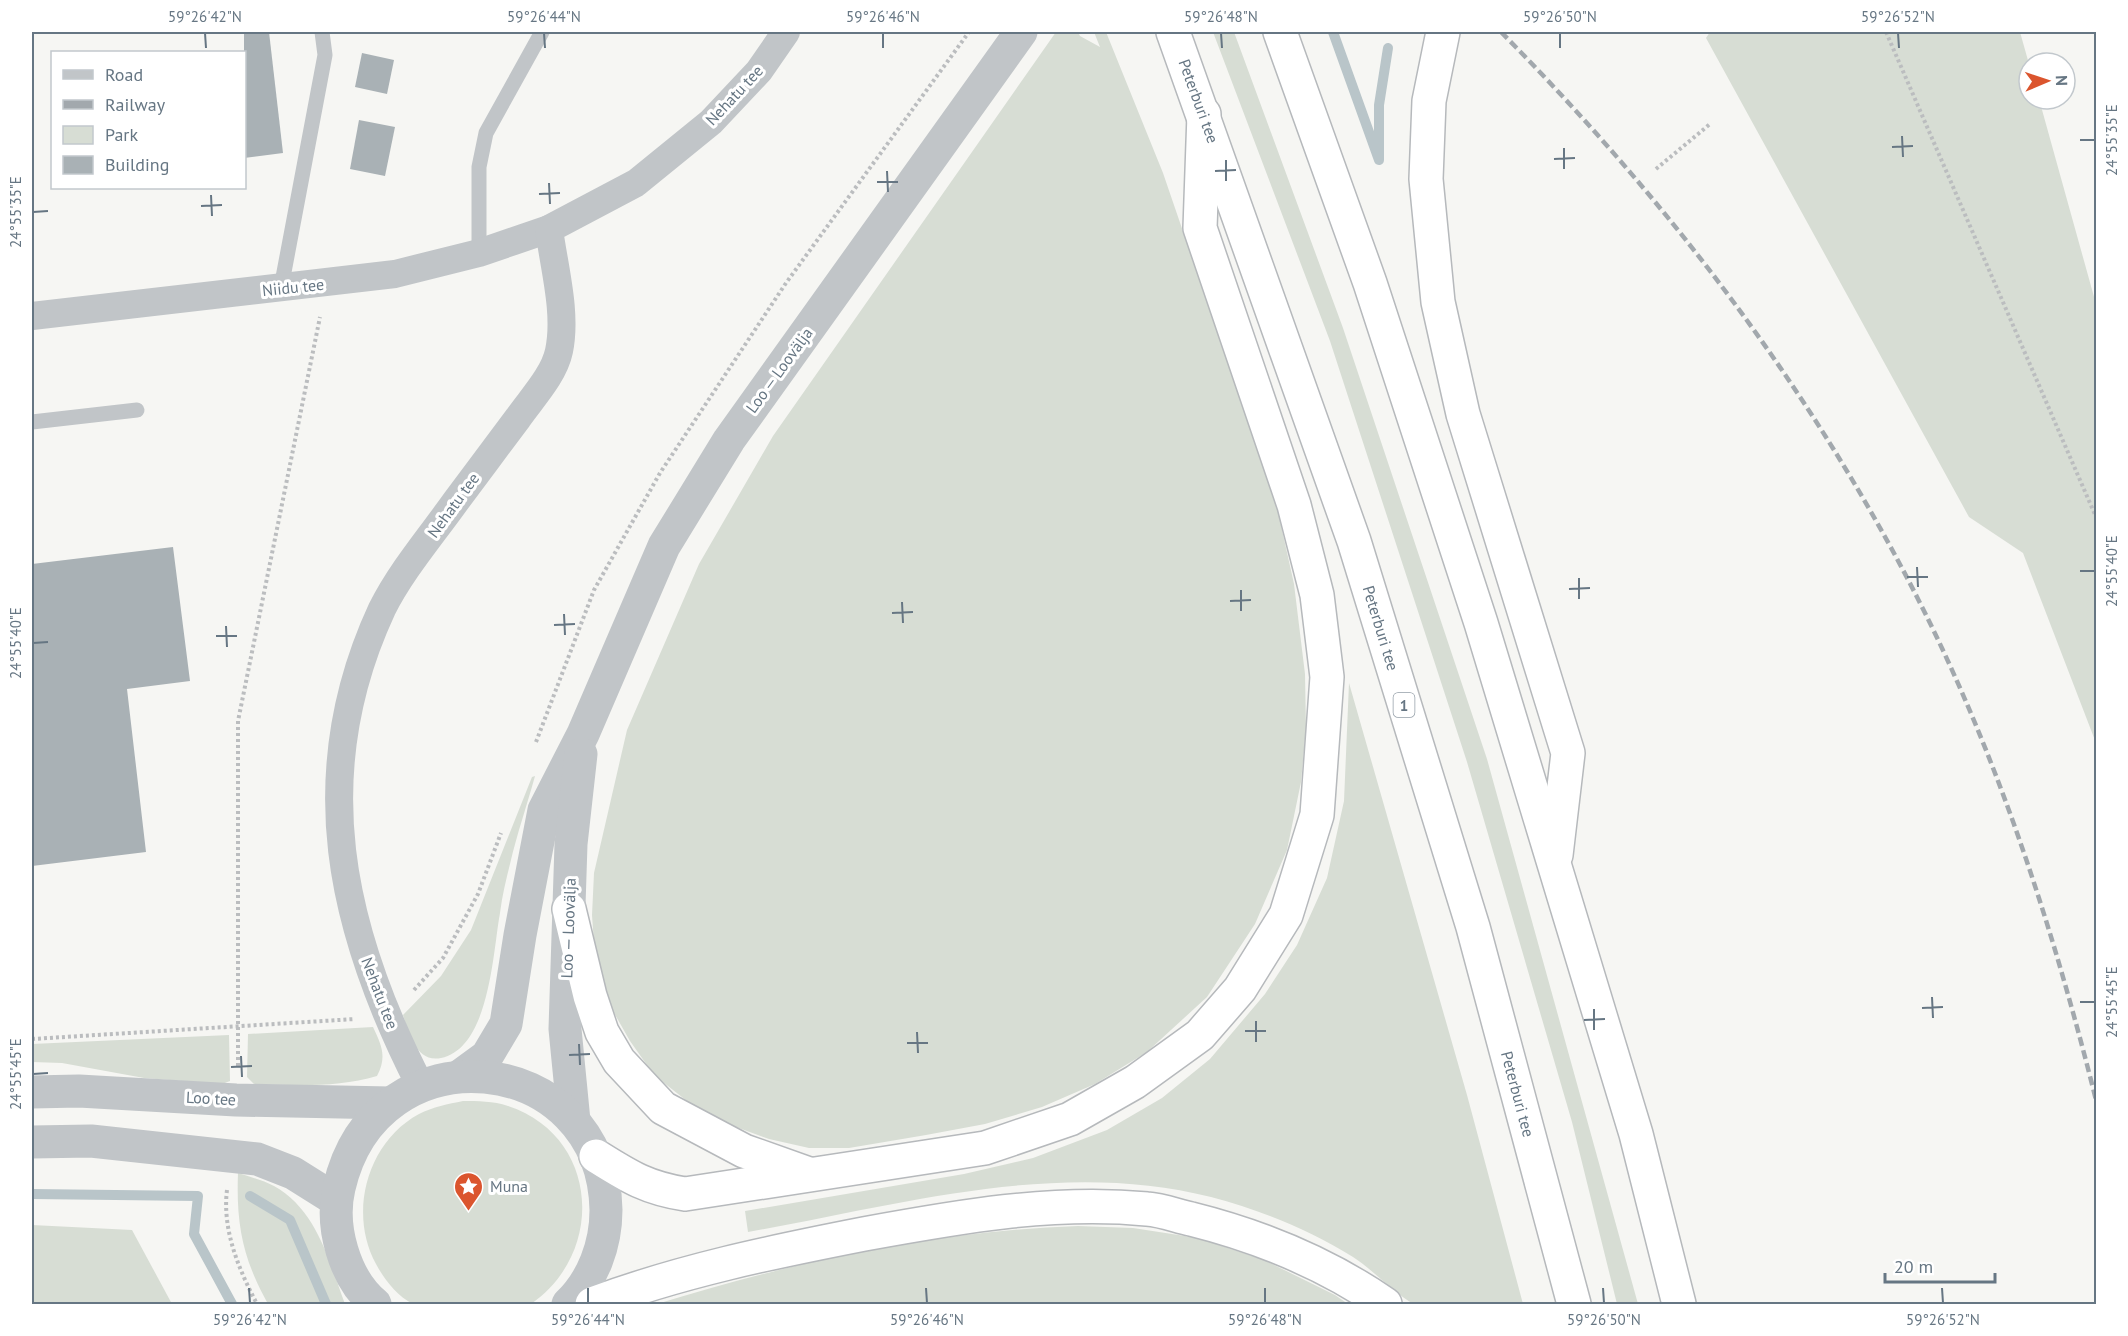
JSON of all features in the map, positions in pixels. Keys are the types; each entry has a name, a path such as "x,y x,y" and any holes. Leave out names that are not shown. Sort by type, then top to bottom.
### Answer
{"highway":[{"name":"Peterburi tee","path":"1173,32 1204,114 1361,564 1473,927 1574,1305"},
{"path":"1280,32 1370,283 1481,623 1636,1134 1679,1305"},
{"path":"1443,32 1429,101 1426,179 1438,302 1463,414 1568,753 1555,869"},
{"path":"596,1156 656,1190 685,1194 985,1148 1070,1119 1135,1082 1200,1035 1240,989 1286,915 1317,815 1327,677 1317,595 1294,505 1200,228 1204,114"},
{"path":"569,909 590,996 602,1032 619,1061 663,1108 744,1151 814,1176"},
{"path":"592,1305 642,1285 779,1250 978,1213 1056,1207 1148,1209 1240,1231 1314,1263 1385,1305"}],"street":[{"name":"Nehatu tee","path":"420,1085 386,1010 346,887 338,800 343,730 361,661 383,607 414,558 543,384 559,351 560,309 549,230 636,183 711,122 759,71 786,32"},
{"name":"Loo — Loovälja","path":"461,1075 487,1056 506,1024 544,810 583,734 664,546 729,440 1021,32"},
{"name":"Niidu tee","path":"32,316 395,274 479,253 549,230"},
{"name":"Loo — Loovälja","path":"574,1121 565,1029 571,844 583,734"},
{"path":"371,1302 349,1269 338,1235 336,1200 345,1163 363,1130 390,1103 420,1085 461,1075 502,1079 541,1094 574,1121 596,1156 605,1191 606,1228 596,1263 578,1295 568,1305"},
{"name":"Loo tee","path":"32,1092 79,1091 236,1100 390,1103"},
{"path":"32,1142 91,1141 257,1159 293,1173 336,1200"}],"lane":[{"path":"281,288 325,55 322,32"},
{"path":"479,253 479,167 486,133 542,32"},
{"path":"32,422 137,410"}],"path":[{"path":"1886,32 2097,517"},
{"path":"1656,170 1710,123"},
{"path":"238,1070 238,721 327,283"},
{"path":"32,1039 357,1018"},
{"path":"227,1186 225,1207 238,1269 257,1305"}],"green space":[{"path":"1056,32 1078,32 1080,36 1100,47 1094,32 1106,32 1163,173 1276,503 1294,584 1305,674 1306,728 1301,782 1287,850 1255,924 1207,997 1147,1052 1095,1084 1042,1107 985,1124 849,1148 809,1148 769,1139 706,1116 654,1075 630,1041 609,1004 595,958 592,915 594,873 627,730 699,564 773,436"},
{"path":"1213,32 1234,32 1343,328 1487,759 1638,1304 1617,1304 1572,1122 1467,762 1330,341"},
{"path":"1710,32 2020,32 2025,51 2017,51 2017,111 2042,111 2096,304 2096,743 2023,553 1969,517 1706,38"},
{"path":"1349,683 1467,1095 1523,1304 1448,1306 1414,1304 1353,1257 1302,1230 1230,1202 1154,1186 1096,1182 1038,1184 979,1190 748,1232 745,1211 964,1174 1033,1158 1107,1130 1162,1098 1210,1059 1265,994 1297,945 1327,878 1344,801"},
{"path":"535,776 506,882 491,973 479,1017 470,1036 457,1050 441,1058 425,1056 415,1045 403,1015 441,976 471,930 532,777"},
{"path":"373,1027 383,1057 377,1076 331,1084 300,1085 254,1084 247,1077 248,1034"},
{"path":"229,1035 230,1081 222,1084 144,1078 62,1063 32,1062 32,1044"},
{"path":"463,1101 502,1104 538,1121 561,1142 575,1168 582,1197 581,1226 572,1255 555,1282 531,1304 450,1306 413,1304 396,1292 387,1281 376,1264 368,1244 364,1223 367,1180 386,1142 401,1126 419,1114"},
{"path":"238,1173 274,1186 289,1196 301,1209 320,1238 345,1304 268,1304 252,1272 243,1241 238,1209"},
{"path":"32,1225 132,1230 172,1304 32,1304"},
{"path":"1078,1226 1133,1228 1198,1238 1264,1260 1335,1295 1348,1304 657,1304 760,1275 865,1251 971,1234"}],"building":[{"path":"244,32 269,32 283,153 246,158 246,51 244,51"},
{"path":"362,53 394,60 387,94 355,87"},
{"path":"359,120 395,127 385,176 350,169"},
{"path":"173,547 190,681 127,689 146,852 32,866 32,564"}],"waterway":[{"path":"1333,32 1379,160 1379,105 1388,48"},
{"path":"32,1194 198,1196 194,1234 232,1304"},
{"path":"250,1196 290,1220 326,1304"}],"railway":[{"path":"1501,32 1621,161 1731,298 1782,370 1875,519 1946,657 1998,781 2042,907 2096,1100"}],"place":[{"name":"Muna","path":"469,1212"}]}
